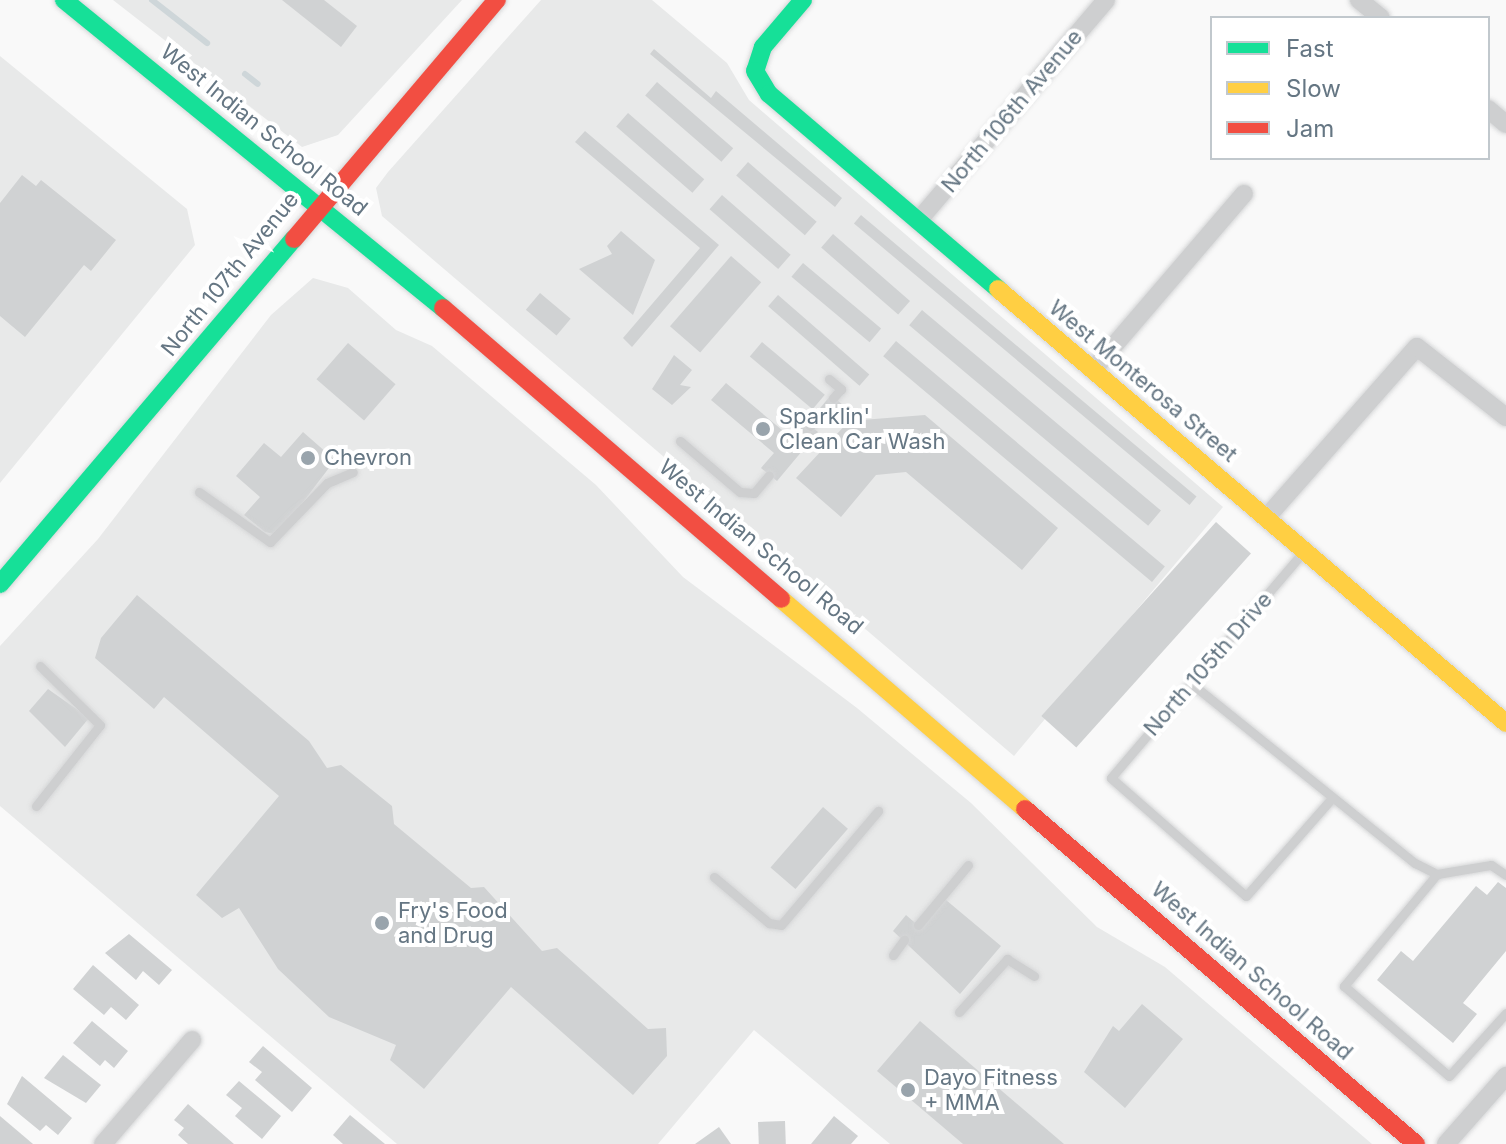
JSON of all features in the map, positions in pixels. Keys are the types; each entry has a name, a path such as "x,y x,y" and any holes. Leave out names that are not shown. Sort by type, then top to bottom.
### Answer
{"main road":[{"name":"West Indian School Road","path":"64,0 320,203 1416,1144"},
{"name":"North 107th Avenue","path":"1,586 320,203 497,0"},
{"name":"West Monterosa Street","path":"803,0 763,47 755,71 769,94 1506,723"}],"street":[{"name":"North 106th Avenue","path":"918,221 1106,0"},
{"path":"1359,0 1379,16"},
{"path":"1490,111 1506,124"},
{"path":"1093,370 1244,194"},
{"path":"1266,518 1417,347 1506,417"},
{"path":"103,1144 192,1040"},
{"path":"1446,1144 1506,1076"}],"lane":[{"path":"829,379 841,389 833,398"},
{"path":"810,426 818,417"},
{"path":"680,441 740,492 754,493 769,475"},
{"path":"199,492 270,542 327,483 353,472"},
{"name":"North 105th Drive","path":"1305,550 1111,778 1246,896 1332,798"},
{"path":"36,806 100,725 40,666"},
{"path":"1192,684 1332,798 1437,874"},
{"path":"714,877 769,923 781,925 878,811"},
{"path":"918,925 968,865"},
{"path":"1506,875 1491,865 1437,874 1344,986 1449,1076 1506,1013"},
{"path":"893,955 904,940"},
{"path":"959,1012 1007,959 1034,976"}],"shaded area":[{"path":"113,0 462,0 338,135 302,147"},
{"path":"541,0 652,0 727,63 749,100 1223,507 1014,756 382,216 376,188"},
{"path":"0,56 187,209 195,245 0,483"},
{"path":"313,278 348,288 396,330 432,346 596,485 683,577 857,708 971,803 1097,927 1165,967 1372,1144 890,1144 754,1030 658,1144 397,1144 0,806 0,646 98,539 271,315"}],"building":[{"path":"282,0 324,0 357,26 341,47"},
{"path":"654,49 711,98 716,91 842,198 835,207 650,54"},
{"path":"657,82 733,148 721,162 645,96"},
{"path":"628,113 704,179 692,193 616,127"},
{"path":"585,131 719,245 632,347 623,338 700,248 575,142"},
{"path":"748,162 817,222 805,235 736,176"},
{"path":"22,175 36,186 41,180 116,240 91,271 84,265 25,337 0,316 0,203"},
{"path":"722,195 791,255 778,269 710,209"},
{"path":"861,215 1197,497 1189,505 854,223"},
{"path":"621,231 655,260 633,315 579,269 612,254 607,246"},
{"path":"833,234 910,301 898,315 821,248"},
{"path":"731,256 761,282 700,352 670,326"},
{"path":"803,263 881,329 870,342 791,277"},
{"path":"540,293 571,319 557,336 526,310"},
{"path":"778,295 869,374 859,386 768,306"},
{"path":"922,310 1161,511 1148,526 909,325"},
{"path":"896,341 1165,567 1152,582 883,356"},
{"path":"762,342 825,395 813,409 750,357"},
{"name":"Chevron","path":"348,343 396,384 364,421 317,379"},
{"path":"674,355 692,370 680,385 691,387 672,405 652,389"},
{"name":"Sparklin' Clean Car Wash","path":"726,383 788,435 802,419 818,432 777,481 761,468 774,453 711,400"},
{"path":"831,395 843,405 827,424 815,414"},
{"path":"925,415 1058,528 1022,570 906,472 876,475 841,517 796,478 849,421"},
{"path":"303,432 335,460 278,535 265,532 244,515 260,497 236,476 264,443 281,457"},
{"path":"1216,522 1251,553 1076,747 1041,716"},
{"name":"Fry's Food and Drug","path":"137,595 309,741 327,768 341,765 392,806 394,824 471,888 484,887 542,951 557,948 648,1029 666,1028 667,1056 633,1095 511,987 424,1089 390,1060 396,1045 329,1017 278,969 239,908 222,918 196,895 279,796 164,697 154,709 95,658 101,638"},
{"path":"48,689 89,718 65,747 29,711"},
{"path":"823,807 848,829 795,889 771,867"},
{"path":"1498,882 1506,888 1506,951 1463,1003 1477,1014 1453,1043 1377,980 1401,951 1413,961 1476,886 1487,895"},
{"path":"946,900 1001,946 960,994 893,931 906,915 921,928"},
{"path":"129,934 172,970 159,985 143,971 136,980 105,953"},
{"path":"93,965 139,1005 126,1020 111,1007 104,1015 73,989"},
{"path":"1142,1004 1183,1039 1125,1108 1084,1072 1113,1026 1119,1031"},
{"path":"92,1021 128,1051 114,1068 105,1060 100,1066 73,1043"},
{"path":"920,1021 1064,1144 963,1144 877,1071"},
{"path":"263,1046 312,1088 292,1112 255,1080 262,1072 249,1062"},
{"path":"63,1055 101,1085 86,1103 44,1078"},
{"path":"22,1076 72,1118 58,1135 46,1125 40,1131 7,1104"},
{"path":"239,1081 281,1116 262,1139 235,1116 242,1108 226,1095"},
{"path":"188,1104 234,1144 188,1144 178,1135 184,1128 174,1120"},
{"path":"350,1115 385,1144 343,1144 333,1135"},
{"path":"0,1116 33,1144 0,1144"},
{"path":"834,1116 858,1136 851,1144 811,1144"},
{"path":"785,1121 786,1144 759,1144 758,1122"},
{"path":"719,1127 731,1144 695,1144"}],"waterway":[{"path":"152,0 207,43"},
{"path":"245,74 258,84"}],"traffic: fast":[{"path":"64,0 443,308"},
{"path":"803,0 763,47 755,71 769,94 998,289"},
{"path":"0,584 294,239"}],"traffic: slow":[{"path":"998,289 1506,723"},
{"path":"781,599 1025,809"}],"traffic: jam":[{"path":"294,239 497,0"},
{"path":"443,308 781,599"},
{"path":"1025,809 1416,1144"}],"place":[{"name":"Sparklin' Clean Car Wash","path":"763,429"},
{"name":"Chevron","path":"308,458"},
{"name":"Fry's Food and Drug","path":"382,923"},
{"name":"Dayo Fitness + MMA","path":"908,1090"}]}
